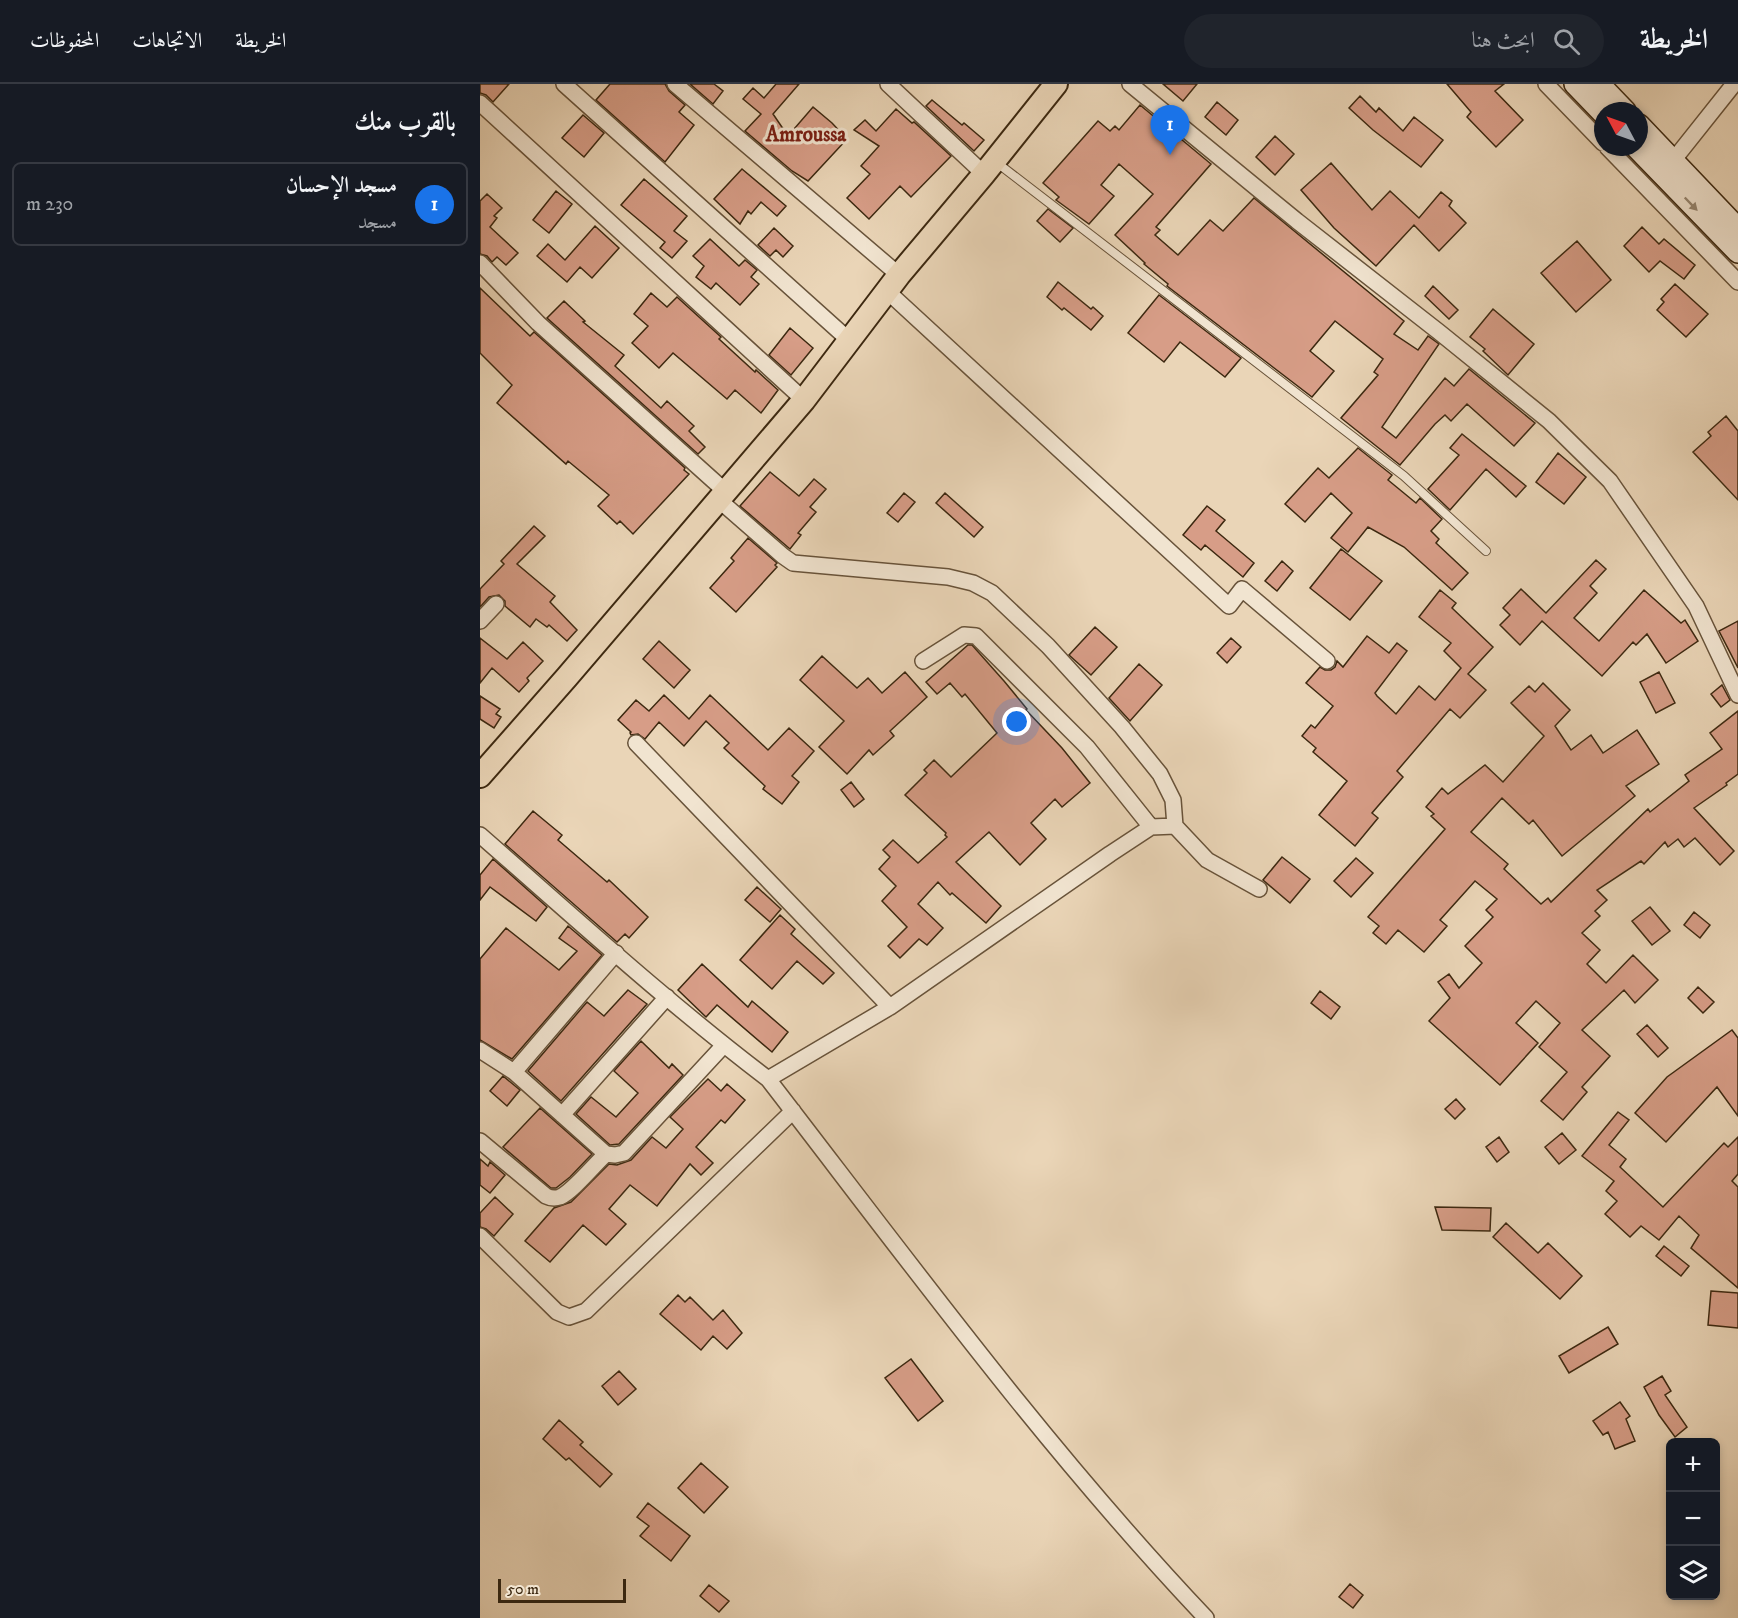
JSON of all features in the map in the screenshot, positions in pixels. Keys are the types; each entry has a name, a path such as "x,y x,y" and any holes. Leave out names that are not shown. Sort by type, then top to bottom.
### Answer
{"main road":[{"path":"480,776 804,400 893,283 1056,84"}],"street":[{"path":"564,84 850,340"},
{"path":"675,84 893,283 1229,606 1242,589 1327,661"},
{"path":"888,84 989,167"},
{"path":"1130,84 1297,221 1549,421 1610,481 1696,606 1738,694"},
{"path":"1545,84 1594,134"},
{"path":"1575,84 1594,104"},
{"path":"1599,84 1616,102"},
{"path":"1667,167 1734,84"},
{"path":"480,103 804,400"},
{"path":"1648,138 1667,167 1738,252"},
{"path":"1648,155 1667,167 1738,229"},
{"path":"1616,156 1738,282"},
{"path":"480,263 538,323 793,563 948,577 973,583 992,593 1048,646 1122,727 1160,774 1173,800 1175,826 1207,860 1258,889"},
{"path":"480,621 496,604"},
{"path":"923,661 964,635 976,636 1086,747 1151,827"},
{"path":"636,743 890,1006"},
{"path":"768,1079 890,1006 1151,827 1175,826"},
{"path":"480,836 667,997 768,1079 1009,1393 1141,1550 1206,1618"},
{"path":"514,1072 616,953"},
{"path":"562,1115 667,997"},
{"path":"480,1050 514,1072 606,1154 615,1155 624,1153 724,1045"},
{"path":"480,1236 557,1312 569,1317 586,1311 793,1112"},
{"path":"480,1141 546,1196 552,1198 558,1198 566,1193 606,1154"}],"lane":[{"path":"989,167 1404,476 1486,551"}],"building":[{"path":"480,84 509,84 493,102 480,93"},
{"path":"610,84 665,84 669,91 685,105 679,112 694,125 665,162 596,100"},
{"path":"690,84 714,84 723,91 713,104"},
{"path":"776,84 799,84 773,114 788,136 813,107 847,139 808,181 792,171 745,131 761,114 743,99 753,88 764,98"},
{"path":"1163,84 1197,84 1183,101"},
{"path":"1447,84 1504,84 1495,91 1523,120 1496,147 1467,117 1471,112"},
{"path":"1360,96 1376,112 1379,108 1403,131 1414,117 1443,140 1421,167 1373,130 1349,108"},
{"path":"932,100 984,140 974,151 926,106"},
{"path":"1217,102 1238,120 1226,135 1205,117"},
{"path":"1140,105 1211,164 1156,227 1160,230 1155,235 1178,255 1210,220 1223,231 1254,198 1404,321 1394,334 1418,350 1428,336 1439,344 1382,427 1396,438 1445,378 1454,386 1469,369 1535,423 1514,446 1467,404 1451,421 1445,415 1435,424 1400,465 1341,418 1378,375 1374,372 1383,359 1335,321 1310,351 1334,371 1312,397 1167,286 1168,284 1115,235 1153,194 1119,164 1101,185 1114,196 1089,224 1056,200 1059,197 1043,183 1098,121 1110,131 1115,126 1119,130"},
{"path":"896,109 912,123 914,122 951,156 911,197 900,186 869,219 847,198 870,174 861,166 879,146 854,130 865,120 876,131"},
{"path":"583,115 604,133 584,157 562,138"},
{"path":"1275,136 1294,154 1275,175 1256,157"},
{"path":"1331,163 1372,210 1390,191 1419,218 1441,192 1452,201 1449,206 1466,223 1439,251 1414,225 1376,266 1334,228 1301,190"},
{"path":"742,169 786,206 777,216 761,202 751,214 748,211 740,224 714,199"},
{"path":"644,179 687,216 674,231 687,241 672,258 660,248 665,242 621,205"},
{"path":"556,191 572,204 549,233 533,220"},
{"path":"487,194 502,208 494,216 497,218 490,227 518,253 506,265 497,257 492,262 487,256 480,254 480,201"},
{"path":"1048,209 1073,228 1060,242 1037,221"},
{"path":"595,226 619,248 592,278 580,267 567,282 537,256 548,244 565,260"},
{"path":"1642,227 1659,244 1664,239 1695,265 1684,279 1660,261 1649,272 1624,246"},
{"path":"774,228 793,246 783,257 776,250 770,256 758,245"},
{"path":"710,239 739,266 745,260 757,270 751,277 759,284 740,305 716,283 711,289 696,277 704,266 693,256"},
{"path":"1577,241 1611,280 1576,312 1541,273"},
{"path":"1058,282 1103,316 1091,330 1047,297"},
{"path":"1675,284 1708,314 1686,337 1657,310 1664,302 1661,299"},
{"path":"1433,286 1458,310 1449,319 1425,296"},
{"path":"480,288 530,336 534,332 689,474 633,534 620,521 617,524 598,506 609,495 568,461 566,464 497,403 512,385 480,353"},
{"path":"651,293 667,307 677,297 721,337 719,339 778,390 761,413 735,390 727,399 673,353 659,368 632,343 648,326 634,314"},
{"path":"1159,295 1241,358 1225,377 1180,342 1164,362 1128,333"},
{"path":"564,301 585,321 583,322 624,355 615,366 661,408 667,401 694,426 689,431 705,447 698,454 547,318"},
{"path":"1493,309 1534,344 1508,375 1483,351 1485,349 1470,337"},
{"path":"790,328 813,348 791,375 769,355"},
{"path":"1726,416 1738,431 1738,500 1693,452 1711,436 1708,432"},
{"path":"1462,434 1526,486 1516,497 1486,469 1450,510 1428,489 1459,455 1450,448"},
{"path":"1358,448 1392,475 1388,480 1416,503 1420,498 1442,519 1431,531 1439,539 1436,543 1468,573 1452,590 1404,547 1368,527 1348,552 1331,538 1352,513 1331,493 1305,522 1285,504 1318,468 1329,478"},
{"path":"1558,453 1586,477 1564,504 1536,482"},
{"path":"770,472 799,496 814,479 826,489 810,507 816,512 798,533 801,535 790,549 740,506"},
{"path":"904,493 915,502 898,522 887,513"},
{"path":"945,493 983,527 974,537 936,503"},
{"path":"1207,506 1225,520 1216,531 1254,563 1243,577 1205,545 1201,550 1183,535"},
{"path":"534,526 545,536 517,564 555,596 550,602 577,630 567,641 549,625 547,627 536,619 530,627 505,606 505,601 499,595 489,597 480,607 480,589 504,564 501,561"},
{"path":"748,538 777,563 775,565 777,567 736,612 710,588 734,561 731,558"},
{"path":"1341,549 1382,581 1350,620 1310,588"},
{"path":"1596,560 1606,569 1590,586 1597,593 1574,618 1599,641 1644,590 1681,623 1685,620 1698,641 1666,663 1647,634 1636,645 1633,642 1602,676 1542,621 1520,645 1500,625 1510,615 1503,608 1521,589 1546,613"},
{"path":"1282,561 1293,571 1277,591 1265,581"},
{"path":"1440,590 1456,603 1452,608 1493,647 1468,674 1486,690 1460,718 1450,709 1397,771 1403,777 1372,813 1378,818 1355,846 1319,815 1347,781 1313,752 1316,748 1302,736 1311,725 1315,728 1333,706 1306,683 1320,667 1331,670 1337,661 1343,667 1367,636 1389,653 1397,643 1407,651 1375,693 1396,714 1419,686 1435,700 1461,668 1444,651 1451,643 1419,617"},
{"path":"1738,621 1738,668 1719,631"},
{"path":"1095,627 1117,647 1091,675 1069,655"},
{"path":"480,638 507,659 523,642 543,661 527,678 529,681 519,692 492,668 480,683"},
{"path":"1231,638 1241,647 1227,663 1217,653"},
{"path":"659,641 690,670 674,688 643,659"},
{"path":"968,645 972,645 1004,681 1026,710 1062,748 1090,783 1062,807 1055,799 1031,823 1046,839 1020,865 989,832 956,862 1001,906 986,923 952,893 950,895 938,882 918,904 943,928 927,945 919,939 900,958 888,946 907,927 882,901 896,886 879,869 890,857 883,850 893,840 918,863 947,837 946,833 905,795 927,773 924,770 934,760 951,777 997,733 965,694 962,697 950,683 937,694 926,682"},
{"path":"822,656 857,688 868,678 882,693 905,672 927,697 890,731 894,736 873,755 869,750 847,774 819,747 844,721 800,680"},
{"path":"1139,664 1162,685 1130,721 1109,698"},
{"path":"1659,672 1675,703 1656,713 1640,682"},
{"path":"1543,683 1570,710 1555,726 1571,750 1591,735 1603,753 1637,730 1659,764 1626,786 1635,796 1562,856 1533,820 1529,824 1502,798 1471,832 1508,864 1504,869 1541,904 1548,898 1551,902 1648,809 1650,812 1689,781 1685,775 1722,749 1710,733 1738,711 1738,774 1726,783 1727,785 1694,808 1734,851 1720,865 1695,838 1684,847 1678,839 1668,847 1665,842 1644,864 1641,861 1597,890 1607,900 1595,911 1600,916 1582,933 1600,950 1587,964 1606,983 1633,955 1658,980 1635,1003 1624,990 1582,1030 1610,1056 1582,1087 1587,1092 1563,1120 1541,1101 1567,1072 1539,1047 1560,1023 1536,1001 1516,1023 1538,1043 1500,1085 1429,1021 1450,998 1438,982 1449,974 1459,988 1482,963 1465,946 1493,917 1486,910 1497,899 1475,881 1440,920 1447,926 1424,952 1398,930 1386,944 1373,933 1379,926 1368,917 1445,829 1431,816 1434,814 1426,807 1442,788 1448,794 1485,765 1503,782 1544,736 1511,703 1529,686 1535,692"},
{"path":"1722,685 1730,700 1721,707 1711,694"},
{"path":"664,695 689,719 710,695 768,750 789,728 814,751 792,776 799,782 782,804 763,789 765,786 724,748 729,743 706,721 684,746 659,722 645,739 638,734 631,735 631,732 618,720 636,700 649,711"},
{"path":"480,696 500,709 496,714 501,717 494,728 480,719"},
{"path":"851,782 864,799 854,807 841,790"},
{"path":"533,811 562,835 558,840 607,882 609,880 648,917 629,938 625,934 617,942 505,844"},
{"path":"1282,857 1310,879 1290,903 1263,880"},
{"path":"1356,858 1373,873 1351,897 1334,881"},
{"path":"493,859 547,907 536,921 490,887 480,900 480,875"},
{"path":"757,887 781,909 770,922 745,900"},
{"path":"1650,907 1670,931 1652,945 1632,921"},
{"path":"1694,912 1710,925 1700,938 1684,925"},
{"path":"780,915 795,929 791,934 834,973 823,984 797,961 772,989 740,960"},
{"path":"568,926 602,955 512,1059 480,1040 480,959 506,928 559,970 577,951 559,938"},
{"path":"702,964 748,1007 752,1001 788,1032 772,1052 717,1005 706,1017 678,990"},
{"path":"1698,987 1714,1002 1703,1013 1688,998"},
{"path":"628,990 647,1004 561,1101 528,1071 587,1002 604,1016"},
{"path":"1320,991 1340,1007 1331,1019 1311,1003"},
{"path":"1647,1025 1668,1048 1658,1057 1637,1034"},
{"path":"1732,1030 1738,1038 1738,1116 1717,1087 1666,1142 1635,1113 1667,1077"},
{"path":"641,1041 669,1068 672,1064 683,1075 619,1144 610,1145 576,1114 591,1097 616,1117 638,1093 614,1071"},
{"path":"503,1076 520,1090 507,1106 490,1091"},
{"path":"708,1079 721,1091 727,1084 745,1100 725,1123 721,1120 696,1147 713,1163 701,1175 690,1164 657,1206 630,1185 609,1209 626,1224 606,1245 583,1225 550,1262 525,1241 554,1208 571,1202 609,1164 617,1165 631,1160 652,1137 666,1148 683,1129 670,1117"},
{"path":"1456,1099 1465,1109 1455,1119 1445,1109"},
{"path":"540,1108 592,1154 556,1188 551,1188 503,1147"},
{"path":"1618,1112 1629,1120 1609,1145 1626,1159 1620,1167 1663,1207 1724,1143 1728,1147 1738,1137 1738,1174 1732,1181 1738,1187 1738,1288 1691,1248 1699,1235 1679,1216 1659,1240 1641,1226 1630,1237 1605,1214 1617,1201 1606,1191 1614,1181 1582,1156"},
{"path":"1562,1133 1576,1150 1559,1164 1545,1147"},
{"path":"1499,1137 1509,1152 1497,1162 1486,1147"},
{"path":"480,1159 488,1166 490,1162 505,1175 490,1193 480,1185"},
{"path":"495,1197 513,1214 494,1236 480,1227 480,1213"},
{"path":"1435,1207 1491,1208 1490,1231 1442,1230"},
{"path":"1506,1223 1538,1253 1548,1243 1582,1276 1560,1299 1493,1237"},
{"path":"1664,1246 1689,1266 1681,1276 1656,1256"},
{"path":"1711,1291 1738,1293 1738,1328 1708,1325"},
{"path":"678,1295 685,1302 690,1297 713,1320 723,1310 742,1333 727,1349 713,1336 701,1350 660,1314"},
{"path":"1608,1327 1618,1344 1569,1373 1559,1356"},
{"path":"911,1359 943,1401 918,1421 885,1378"},
{"path":"619,1371 636,1389 618,1405 602,1386"},
{"path":"1662,1376 1671,1391 1665,1395 1687,1427 1675,1437 1659,1415 1644,1387"},
{"path":"1620,1402 1630,1416 1626,1419 1635,1441 1615,1449 1608,1432 1603,1435 1593,1421"},
{"path":"559,1420 583,1442 580,1445 612,1474 600,1487 569,1458 566,1460 543,1439"},
{"path":"701,1463 728,1487 704,1513 678,1488"},
{"path":"648,1503 690,1536 671,1561 640,1536 649,1526 637,1517"},
{"path":"1350,1584 1363,1595 1353,1608 1339,1597"},
{"path":"709,1585 729,1601 719,1612 700,1596"}],"place":[{"name":"مسجد الإحسان","path":"1170,155"}],"district":[{"name":"Amroussa","path":"806,135"}]}
